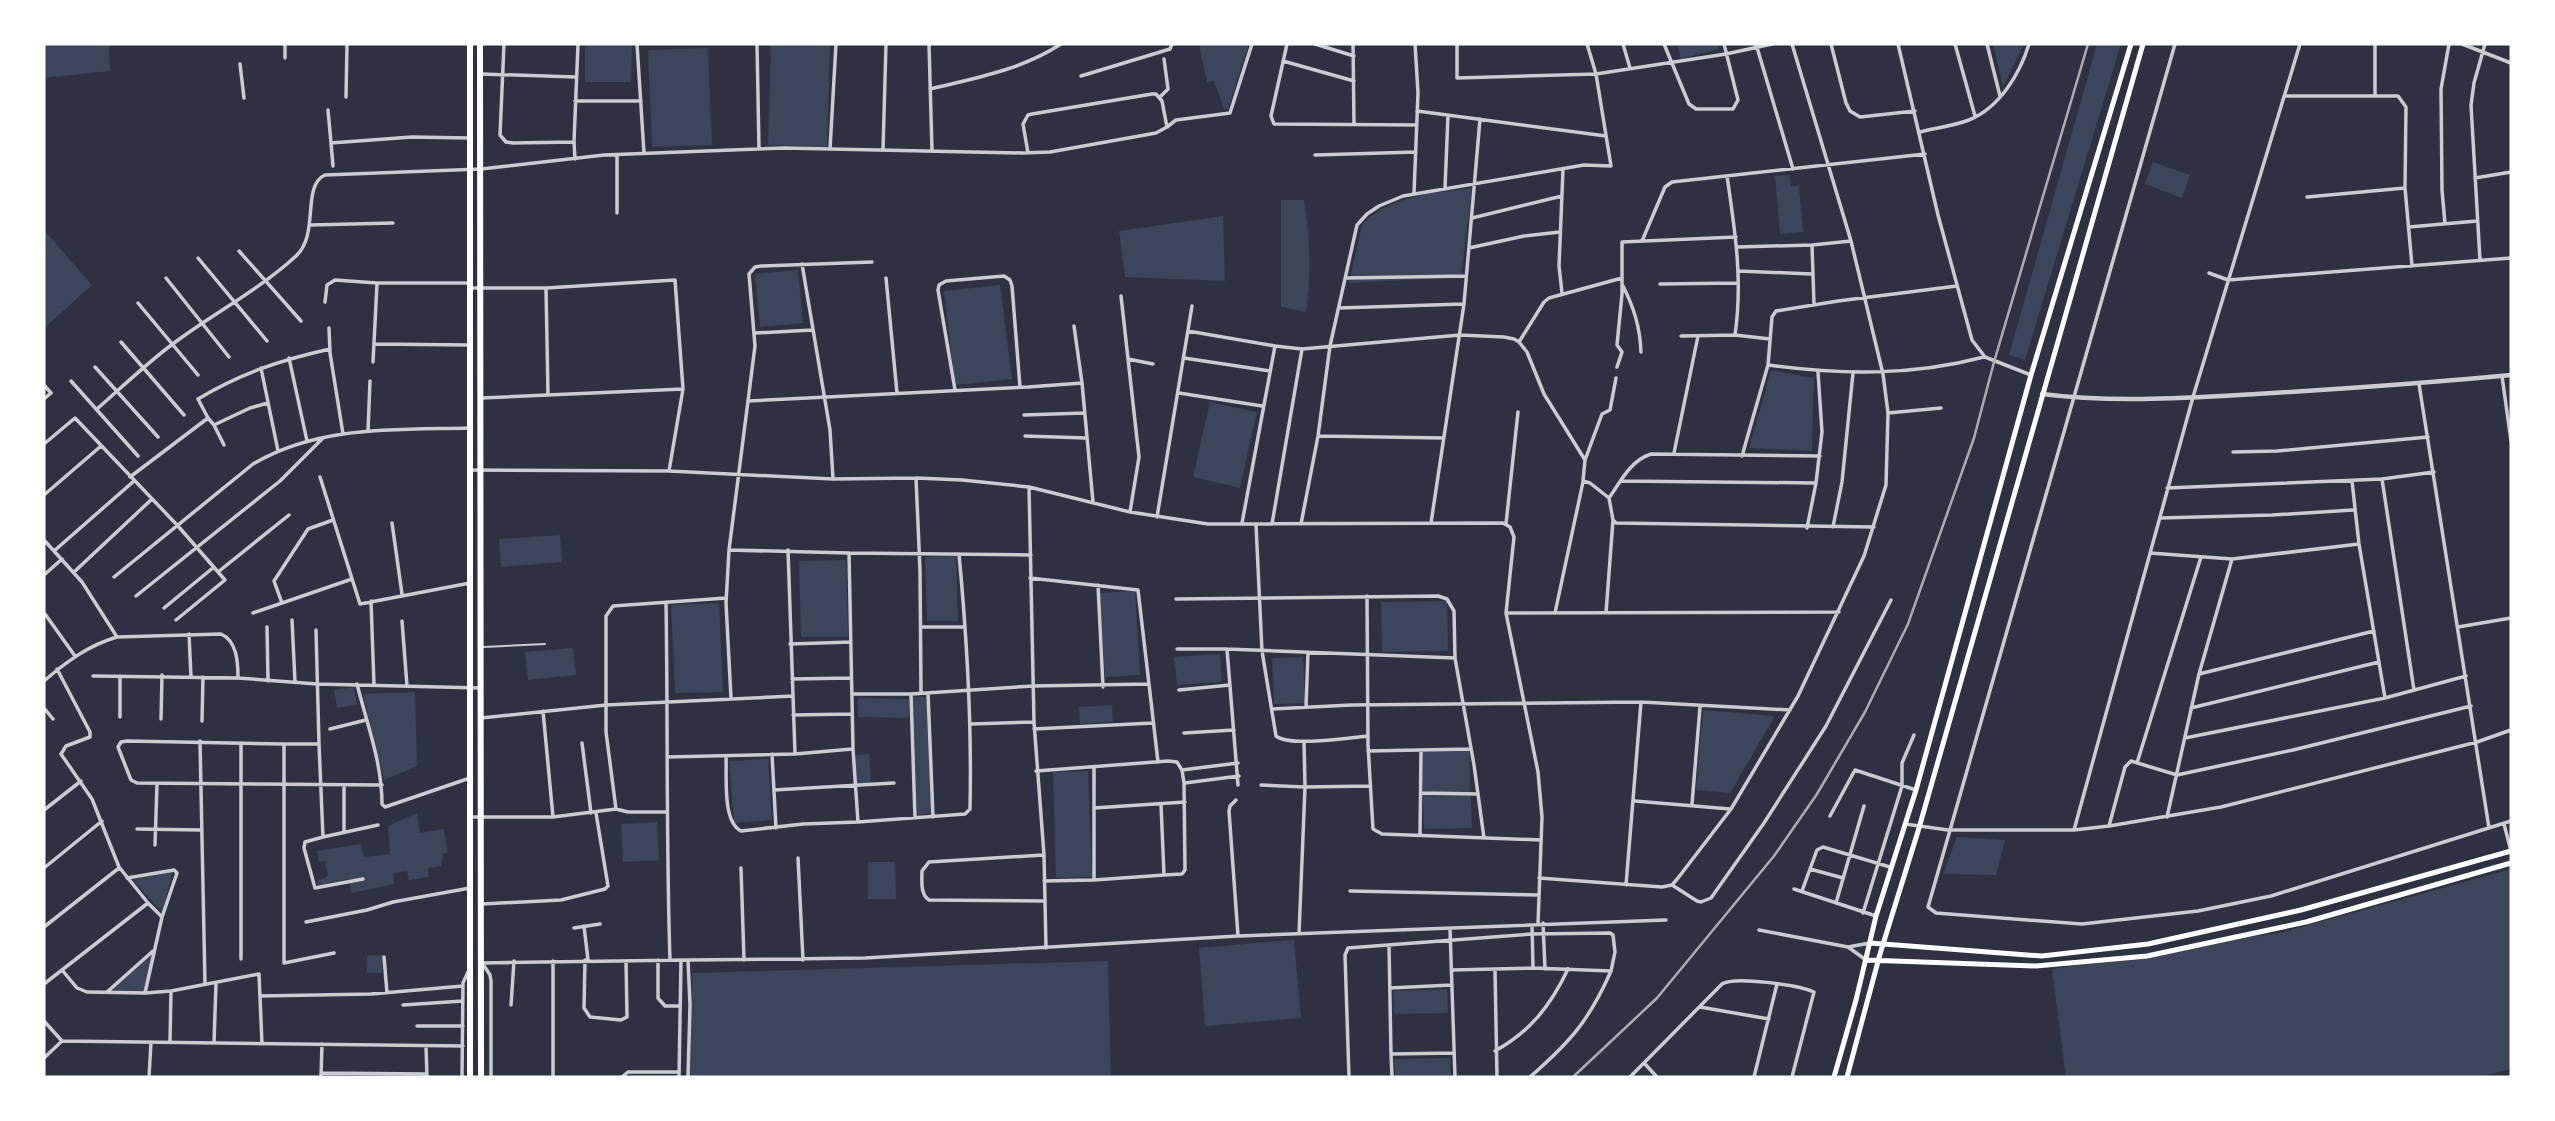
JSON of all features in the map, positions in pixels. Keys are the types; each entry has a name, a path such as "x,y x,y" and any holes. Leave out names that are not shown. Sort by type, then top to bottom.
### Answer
{"highway":[{"path":"470,44 470,965 467,984 470,1077"},
{"path":"480,44 481,1077"}],"main road":[{"path":"1834,1077 1876,916 1916,790 2031,375 2131,44"},
{"path":"1847,1077 1883,943 1919,828 2143,44"},
{"path":"2100,150 2112,153"},
{"path":"2065,264 2079,269"},
{"path":"1998,496 2013,500"},
{"path":"1870,943 2042,956 2148,944 2301,909 2511,851"},
{"path":"1866,960 2043,966 2147,956 2306,922 2511,863"},
{"path":"2042,956 2043,966"}],"street":[{"path":"285,44 285,58"},
{"path":"346,97 347,44"},
{"path":"504,44 499,135 506,142 574,142"},
{"path":"575,159 578,44"},
{"path":"637,44 644,153"},
{"path":"757,44 759,149"},
{"path":"830,149 836,44"},
{"path":"883,150 886,44"},
{"path":"929,44 932,151"},
{"path":"930,89 1010,69 1061,44"},
{"path":"1081,76 1170,49 1172,44"},
{"path":"97,409 172,344 296,256 306,244 313,186 325,175 469,170 644,153 759,149 1050,152 1156,133 1176,120 1230,113 1252,44"},
{"path":"1287,44 1272,116 1274,124 1417,125"},
{"path":"1315,44 1354,57"},
{"path":"1353,44 1354,125"},
{"path":"1414,193 1417,125 1415,44"},
{"path":"1457,44 1457,78 1595,74 1670,64 1772,44"},
{"path":"1301,524 1318,436 1330,346 1357,225 1379,206 1414,193 1584,165 1611,166 1587,44"},
{"path":"1623,44 1631,69"},
{"path":"1664,44 1685,100 1692,108 1733,109 1738,100 1724,44"},
{"path":"1672,885 1731,809 1790,709 1839,612 1874,527 1886,485 1888,413 1883,374 1851,241 1792,44"},
{"path":"1831,44 1846,103 1855,115 1860,117 1915,111"},
{"path":"1898,44 1926,153 1938,215 1972,340 1985,357 2031,375"},
{"path":"1955,44 1975,117"},
{"path":"1987,44 2000,96"},
{"path":"1920,132 1975,117 2000,96 2014,79 2029,44"},
{"path":"2175,44 1948,830 1928,903 1931,911 2082,924 2198,911 2271,896 2511,821"},
{"path":"2074,830 2193,397 2300,44"},
{"path":"2375,44 2375,95"},
{"path":"2445,224 2441,89 2449,44"},
{"path":"2462,44 2511,63"},
{"path":"2480,260 2471,106 2485,44"},
{"path":"1757,45 1793,170"},
{"path":"1160,97 1168,89 1164,59"},
{"path":"1283,61 1354,81"},
{"path":"240,64 244,98"},
{"path":"481,74 576,76"},
{"path":"1028,153 1023,124 1028,115 1152,94 1160,97"},
{"path":"2284,96 2398,96 2406,107 2405,188 2412,266"},
{"path":"1160,97 1167,127"},
{"path":"575,101 641,101"},
{"path":"328,110 332,166"},
{"path":"1417,111 1606,136"},
{"path":"1445,188 1448,115"},
{"path":"1431,523 1464,304 1480,119"},
{"path":"331,143 412,137 470,138"},
{"path":"1315,155 1416,152"},
{"path":"1642,240 1665,187 1672,182 1926,153"},
{"path":"617,155 617,213"},
{"path":"1562,293 1559,266 1563,170"},
{"path":"2475,178 2511,172"},
{"path":"1727,176 1738,247 1735,335"},
{"path":"2307,197 2405,188"},
{"path":"1472,218 1563,196"},
{"path":"2409,227 2477,221"},
{"path":"310,225 393,223"},
{"path":"1469,248 1562,231"},
{"path":"1617,367 1622,352 1617,345 1622,281 1621,244 1624,241 1736,237"},
{"path":"1738,247 1851,241"},
{"path":"1812,245 1814,304"},
{"path":"239,251 301,321"},
{"path":"198,258 267,341"},
{"path":"2209,273 2228,280 2511,258"},
{"path":"731,698 726,600 729,550 750,401 755,333 749,279 752,270 761,266 872,262"},
{"path":"802,264 825,398 833,479"},
{"path":"1738,271 1812,274"},
{"path":"955,390 939,285 947,281 1004,276 1010,280 1012,286 1021,388"},
{"path":"1346,278 1466,276"},
{"path":"166,278 229,358"},
{"path":"886,278 897,393"},
{"path":"325,302 327,285 335,280 377,284 546,288 675,280 683,389 669,471"},
{"path":"1519,342 1544,302 1562,293 1622,281"},
{"path":"1622,281 1634,307 1640,330 1641,352"},
{"path":"1660,284 1738,283"},
{"path":"373,362 377,284"},
{"path":"1742,456 1768,365 1773,313 1814,304 1957,286"},
{"path":"546,288 548,395"},
{"path":"1121,296 1139,457 1130,512"},
{"path":"138,303 198,375"},
{"path":"1339,308 1464,304"},
{"path":"1157,517 1192,306"},
{"path":"1074,326 1093,502"},
{"path":"329,328 344,433"},
{"path":"755,333 813,330"},
{"path":"1188,331 1303,349 1460,335 1504,337 1519,342 1527,352 1544,394 1585,460"},
{"path":"1674,453 1698,335"},
{"path":"1681,336 1735,335 1770,339"},
{"path":"121,342 184,415"},
{"path":"375,344 470,345"},
{"path":"1242,524 1275,346"},
{"path":"224,445 198,399 261,367 330,349"},
{"path":"1272,524 1303,349"},
{"path":"1768,365 1818,372 1883,374 1962,363 1985,357"},
{"path":"289,358 307,441"},
{"path":"1184,358 1270,371"},
{"path":"1128,359 1153,364"},
{"path":"95,367 158,437"},
{"path":"261,367 278,451"},
{"path":"1807,528 1822,432 1818,372"},
{"path":"1833,528 1842,482 1853,373"},
{"path":"2042,394 2073,398 2193,397 2419,384 2511,375"},
{"path":"2502,376 2511,441"},
{"path":"1555,613 1585,460 1602,414 1610,410 1616,378"},
{"path":"71,381 138,456"},
{"path":"368,431 370,381"},
{"path":"750,401 1082,383"},
{"path":"2419,384 2489,829"},
{"path":"44,385 51,393 44,399"},
{"path":"482,398 683,389"},
{"path":"1178,393 1262,406"},
{"path":"214,425 250,408 268,403"},
{"path":"1888,413 1941,408"},
{"path":"1506,524 1518,412"},
{"path":"1024,415 1084,413"},
{"path":"44,443 75,418 178,526 225,580 176,620"},
{"path":"54,551 132,479 208,418"},
{"path":"114,577 253,464 278,451 344,433 470,428"},
{"path":"1025,436 1086,438"},
{"path":"1318,436 1443,438"},
{"path":"136,596 280,481 324,437"},
{"path":"2233,452 2277,451 2428,437"},
{"path":"44,495 101,446"},
{"path":"1609,498 1632,465 1651,454 1820,456"},
{"path":"470,470 669,471 833,479 916,478 1029,487 1130,512 1208,524 1506,524 1512,529 1514,537 1506,613 1538,772 1541,840 1539,895 1545,969"},
{"path":"2167,488 2352,481 2434,472"},
{"path":"320,477 360,604 470,583"},
{"path":"916,478 921,693"},
{"path":"2382,479 2414,690"},
{"path":"1583,481 1590,483 1609,498 1613,520 1606,614"},
{"path":"1621,481 1816,482"},
{"path":"2352,481 2359,544 2385,698"},
{"path":"1029,487 1034,729 1044,855 1046,948"},
{"path":"74,572 152,499"},
{"path":"2160,518 2272,516 2354,510"},
{"path":"218,572 289,515"},
{"path":"282,603 274,581 279,572 308,528 333,520"},
{"path":"1613,520 1620,524 1874,527"},
{"path":"392,523 402,594"},
{"path":"1256,524 1262,650 1278,738 1304,741 1368,736"},
{"path":"44,540 74,572 117,638"},
{"path":"2150,553 2232,559 2359,544"},
{"path":"729,550 1031,555"},
{"path":"788,550 795,754"},
{"path":"849,552 852,749 858,822"},
{"path":"726,756 729,818 733,827 741,831 965,814 970,809 971,724 959,554"},
{"path":"2137,763 2201,557"},
{"path":"44,575 62,559"},
{"path":"2167,817 2199,674 2232,559"},
{"path":"164,608 214,567"},
{"path":"1030,578 1138,590 1158,762"},
{"path":"253,613 352,579"},
{"path":"1098,586 1103,687"},
{"path":"1367,596 1368,751 1373,829 1382,834 1541,840"},
{"path":"1176,599 1367,596 1447,598 1454,611 1455,658 1472,749 1484,838"},
{"path":"615,809 606,705 607,616 613,606 726,600"},
{"path":"1539,878 1626,885 1672,885 1697,901 1711,898 1764,823 1826,726 1891,600"},
{"path":"371,601 374,685"},
{"path":"666,602 666,812 670,960"},
{"path":"1506,613 1839,612"},
{"path":"45,614 75,656"},
{"path":"2458,627 2511,618"},
{"path":"292,620 295,682"},
{"path":"402,621 407,686"},
{"path":"267,627 268,681"},
{"path":"921,627 966,627"},
{"path":"316,630 323,837"},
{"path":"2199,674 2374,631"},
{"path":"189,634 191,677"},
{"path":"44,681 75,656 104,641 189,634 220,634 227,637 237,654 238,678"},
{"path":"790,644 851,642"},
{"path":"1177,649 1455,658"},
{"path":"1227,649 1238,785"},
{"path":"1306,707 1308,652"},
{"path":"2191,708 2379,662"},
{"path":"57,669 90,732 90,737 66,746 61,754 81,781 102,821 119,867 162,918"},
{"path":"93,676 238,678 317,684 481,688"},
{"path":"120,676 120,717"},
{"path":"161,719 162,676"},
{"path":"2185,738 2385,698 2466,676"},
{"path":"202,721 203,677"},
{"path":"792,679 851,678"},
{"path":"357,684 382,785 382,804 385,807 470,778"},
{"path":"852,694 1149,684"},
{"path":"1179,690 1230,685"},
{"path":"928,693 933,817"},
{"path":"911,694 915,819"},
{"path":"481,718 606,705 793,696"},
{"path":"1272,709 1464,703 1641,702 1790,709"},
{"path":"1626,885 1635,801 1641,702"},
{"path":"1692,804 1700,706"},
{"path":"2109,826 2125,767 2131,761 2177,775 2293,750 2471,706"},
{"path":"44,708 53,719"},
{"path":"543,712 553,817"},
{"path":"793,715 852,714"},
{"path":"330,729 366,720"},
{"path":"971,724 1034,722"},
{"path":"1034,729 1153,723"},
{"path":"1184,733 1234,730"},
{"path":"1905,824 1948,830 2074,830 2109,826 2221,807 2477,742 2511,730"},
{"path":"1864,913 1902,786 1902,763 1914,734"},
{"path":"200,741 205,985"},
{"path":"1299,934 1305,788 1304,741"},
{"path":"319,744 121,742 118,747 131,780 137,783 241,786 382,785"},
{"path":"242,743 242,959"},
{"path":"482,904 561,900 608,886 582,743"},
{"path":"284,744 284,963 334,953"},
{"path":"667,757 795,754 852,749"},
{"path":"1368,751 1472,749"},
{"path":"1420,835 1421,751"},
{"path":"772,754 776,828"},
{"path":"1036,771 1177,762 1182,770 1184,783 1185,870 1182,874 1044,881"},
{"path":"1182,770 1238,764"},
{"path":"1094,767 1094,880"},
{"path":"1830,816 1855,770 1916,790"},
{"path":"1184,783 1239,776"},
{"path":"44,810 81,781"},
{"path":"774,790 894,783"},
{"path":"155,845 157,784"},
{"path":"1261,785 1305,788 1370,786"},
{"path":"344,786 344,833"},
{"path":"1421,793 1479,794"},
{"path":"1236,800 1229,811 1238,936"},
{"path":"1635,801 1731,809"},
{"path":"1094,808 1185,802"},
{"path":"1161,804 1164,875"},
{"path":"1836,903 1864,806"},
{"path":"470,817 553,817 615,809 628,812 666,812"},
{"path":"44,868 102,821"},
{"path":"2504,824 2511,851"},
{"path":"363,879 315,888 304,848 305,842 378,825"},
{"path":"137,829 202,830"},
{"path":"1802,891 1816,850 1823,846 1890,867"},
{"path":"1044,855 929,862 922,870 924,897 929,900 1045,901"},
{"path":"797,858 803,960"},
{"path":"44,928 119,867"},
{"path":"741,868 744,960"},
{"path":"1810,869 1843,878"},
{"path":"127,878 174,870 177,873 162,918 145,993"},
{"path":"306,922 470,888"},
{"path":"1794,889 1876,916"},
{"path":"1350,891 1539,895"},
{"path":"44,984 148,903"},
{"path":"491,1077 491,981 482,962 803,960 1238,936 1666,920"},
{"path":"573,928 600,923"},
{"path":"1532,924 1534,968"},
{"path":"584,926 587,960 584,1009 590,1017 621,1020 627,1017 626,961"},
{"path":"1450,928 1455,1077"},
{"path":"1759,930 1848,947 1870,943"},
{"path":"1349,1077 1346,951 1354,947 1451,939 1611,933 1615,952 1611,971 1587,1019 1565,1045 1530,1077"},
{"path":"1389,945 1392,1077"},
{"path":"1848,947 1866,960"},
{"path":"107,992 155,950"},
{"path":"384,957 387,993"},
{"path":"657,960 658,998 665,1006 681,1006"},
{"path":"621,1077 628,1072 679,1075 681,960"},
{"path":"688,960 688,1077"},
{"path":"511,1005 514,961"},
{"path":"553,961 553,1077"},
{"path":"1452,970 1534,968 1611,971"},
{"path":"1495,1051 1530,1026 1550,1002 1568,969"},
{"path":"62,970 82,992 145,993 260,974 262,1044"},
{"path":"1495,970 1497,1077"},
{"path":"1630,1077 1725,981 1777,984 1810,990 1814,997 1792,1077"},
{"path":"214,1043 216,983"},
{"path":"260,996 387,993 467,984 463,1001 462,1077"},
{"path":"1754,1077 1777,984"},
{"path":"1390,988 1452,985"},
{"path":"170,1042 171,990"},
{"path":"403,1005 463,1001"},
{"path":"1700,1007 1769,1019"},
{"path":"44,1021 62,1041"},
{"path":"417,1026 463,1026"},
{"path":"44,1058 62,1041 463,1046"},
{"path":"149,1077 150,1042"},
{"path":"322,1044 321,1075 427,1076 426,1046"},
{"path":"1391,1054 1454,1053"},
{"path":"1645,1064 1657,1077"}],"lane":[{"path":"482,647 545,644"}],"shaded area":[{"path":"44,44 109,44 110,71 44,78"},
{"path":"585,44 632,44 631,82 585,82"},
{"path":"771,44 830,44 827,147 768,145"},
{"path":"1199,44 1249,44 1228,109 1224,109 1214,81 1207,82"},
{"path":"1677,44 1717,44 1718,49 1681,59"},
{"path":"1993,44 2024,44 2003,86"},
{"path":"2097,44 2121,44 2025,360 2009,355"},
{"path":"708,48 712,145 652,147 648,50"},
{"path":"2153,162 2190,175 2182,198 2145,184"},
{"path":"1790,175 1791,186 1799,186 1803,232 1780,234 1775,176"},
{"path":"1472,188 1461,277 1349,283 1362,225 1373,215 1398,201"},
{"path":"1281,200 1304,200 1310,256 1306,312 1281,307"},
{"path":"1223,216 1225,281 1125,277 1119,231"},
{"path":"44,230 92,285 44,328"},
{"path":"798,270 803,323 760,327 755,274"},
{"path":"1000,285 1012,379 955,385 944,291"},
{"path":"1771,370 1814,378 1812,451 1749,448"},
{"path":"1210,402 1257,412 1240,488 1193,477"},
{"path":"560,535 562,562 501,567 499,539"},
{"path":"956,556 958,621 927,621 925,557"},
{"path":"846,560 848,637 801,637 799,561"},
{"path":"1135,591 1140,675 1105,677 1100,593"},
{"path":"1447,601 1448,651 1382,652 1381,602"},
{"path":"719,603 723,692 675,693 671,605"},
{"path":"573,648 576,675 528,680 525,652"},
{"path":"1220,654 1222,682 1177,685 1174,657"},
{"path":"1303,657 1305,703 1274,704 1272,658"},
{"path":"354,687 357,705 337,708 334,690"},
{"path":"415,692 417,766 384,780 363,694"},
{"path":"913,697 927,697 932,813 917,815"},
{"path":"858,698 909,699 909,718 858,717"},
{"path":"1112,705 1113,722 1080,724 1079,707"},
{"path":"1703,710 1775,716 1730,793 1696,790"},
{"path":"1469,750 1472,828 1424,829 1421,752"},
{"path":"869,754 871,783 857,784 855,755"},
{"path":"768,759 772,820 734,823 729,761"},
{"path":"1088,771 1092,877 1056,878 1053,772"},
{"path":"417,813 420,833 444,829 448,853 443,854 441,866 428,868 429,877 409,880 407,871 393,873 394,884 352,893 348,879 319,886 317,881 328,876 325,861 319,862 317,851 361,844 364,857 390,854 388,826"},
{"path":"657,822 659,860 623,862 621,824"},
{"path":"1957,837 2005,840 1996,875 1943,874"},
{"path":"868,862 895,862 896,899 868,899"},
{"path":"2511,869 2511,1069 2479,1077 2066,1077 2052,969 2283,932"},
{"path":"173,872 162,912 133,880"},
{"path":"1294,940 1301,1018 1205,1026 1199,948"},
{"path":"155,950 145,993 107,992"},
{"path":"382,955 382,973 367,973 367,956"},
{"path":"1108,961 1111,1077 690,1077 692,973"},
{"path":"1447,989 1448,1013 1394,1014 1393,991"},
{"path":"1450,1058 1451,1077 1395,1077 1394,1059"}],"railway":[{"path":"1573,1077 1657,998 1774,856 1817,794 1865,712 1908,624 1974,438 2088,44"}]}
